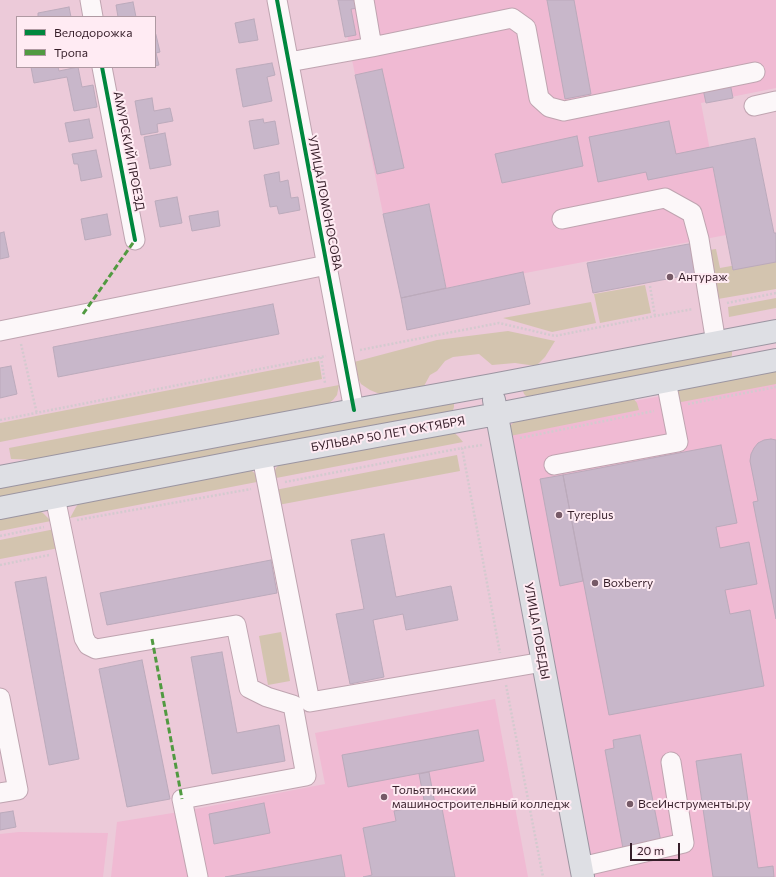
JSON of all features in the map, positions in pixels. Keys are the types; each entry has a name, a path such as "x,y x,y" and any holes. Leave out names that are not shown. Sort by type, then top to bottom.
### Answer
{"main road":[{"path":"0,477 776,331"},
{"path":"746,337 750,365"},
{"name":"БУЛЬВАР 50 ЛЕТ ОКТЯБРЯ","path":"0,508 776,360"},
{"name":"УЛИЦА ПОБЕДЫ","path":"492,385 582,872"}],"street":[{"path":"90,0 93,16"},
{"name":"УЛИЦА ЛОМОНОСОВА","path":"277,0 354,410"},
{"path":"364,0 372,47"},
{"path":"289,62 372,47 512,18 526,28 539,98 549,107 564,111 755,72"},
{"name":"АМУРСКИЙ ПРОЕЗД","path":"102,68 135,240"},
{"path":"754,106 776,102"},
{"path":"562,219 665,198 692,213 699,239 716,342"},
{"path":"9,329 327,265"},
{"path":"554,465 678,442 666,381"},
{"path":"198,877 182,799 306,776 302,704 268,486 262,457"},
{"path":"55,497 84,638 88,645 96,649 236,625 249,688 267,697 302,704 542,662"},
{"path":"0,698 18,790 0,793"},
{"path":"582,872 684,843 671,762"}],"path":[{"path":"650,286 655,316"},
{"path":"0,420 499,323 555,336 776,293"},
{"path":"9,329 37,414"},
{"path":"321,357 325,383"},
{"path":"519,438 776,387"},
{"path":"0,536 61,523 268,486 482,445"},
{"path":"462,448 543,877"},
{"path":"0,565 67,551"}],"shaded area":[{"path":"340,0 776,0 776,88 701,103 726,235 446,288 429,204 383,214"},
{"path":"716,249 720,268 775,258 776,289 718,299 709,250"},
{"path":"645,285 651,313 600,323 594,294"},
{"path":"776,298 776,308 729,317 728,307"},
{"path":"591,302 596,323 552,332 503,318"},
{"path":"508,331 555,341 545,357 536,366 515,363 492,365 479,354 453,357 445,361 437,371 430,375 424,386 382,395 361,384 357,376 354,362 437,340"},
{"path":"730,349 732,351 731,358 531,397 526,396 523,391 524,388"},
{"path":"319,361 322,379 0,442 0,423"},
{"path":"776,368 776,384 676,403 673,387"},
{"path":"776,375 776,877 592,877 509,424"},
{"path":"339,385 337,395 333,400 322,406 44,460 11,459 9,448"},
{"path":"633,398 637,403 639,410 505,437 507,431 515,421"},
{"path":"451,401 454,403 454,407 450,413 0,498 0,485"},
{"path":"453,432 463,442 271,479 276,468 280,464"},
{"path":"457,455 460,471 278,505 275,490"},
{"path":"248,470 252,471 262,481 70,518 79,503"},
{"path":"39,511 51,521 0,531 0,517"},
{"path":"55,529 59,548 0,559 0,540"},
{"path":"281,632 290,681 268,685 259,636"},
{"name":"Тольяттинский машиностроительный колледж","path":"495,699 528,877 111,877 117,822 185,811 325,784 315,733"},
{"path":"19,832 108,833 103,877 0,877 0,834"}],"building":[{"path":"338,0 358,0 359,8 351,9 356,35 345,37"},
{"path":"547,0 574,0 591,94 565,99"},
{"path":"133,2 136,16 118,16 116,5"},
{"path":"69,7 71,16 38,16 38,13"},
{"path":"254,19 258,40 239,43 235,23"},
{"path":"156,35 160,52 156,53"},
{"path":"156,53 159,65 156,66"},
{"path":"272,63 275,75 267,77 272,101 243,107 236,69"},
{"path":"31,68 58,68 59,71 78,68 82,87 93,85 97,107 74,111 67,77 34,83"},
{"path":"382,69 404,168 377,174 355,75"},
{"path":"730,83 733,98 706,103 703,89"},
{"path":"152,98 154,111 170,108 173,121 157,124 158,132 141,135 135,101"},
{"path":"89,119 93,138 69,142 65,123"},
{"path":"263,119 264,123 275,121 279,144 254,149 249,121"},
{"path":"669,121 676,154 755,138 774,233 776,233 776,262 733,270 713,167 648,180 646,172 598,182 589,137"},
{"path":"165,133 171,165 150,169 144,137"},
{"path":"577,136 583,166 502,183 495,154"},
{"path":"96,150 102,177 81,181 78,164 74,164 72,154"},
{"path":"279,172 280,182 288,180 291,198 298,197 300,210 279,214 277,206 270,207 264,175"},
{"path":"177,197 182,223 160,227 155,201"},
{"path":"429,204 446,288 401,298 383,214"},
{"path":"218,211 220,226 192,231 189,216"},
{"path":"107,214 111,235 85,240 81,219"},
{"path":"4,232 9,257 0,259 0,233"},
{"path":"694,243 699,273 593,293 587,263"},
{"path":"523,272 530,304 407,330 401,298"},
{"path":"273,304 279,334 58,377 53,347"},
{"path":"11,366 17,394 0,398 0,368"},
{"path":"771,439 776,440 776,619 753,502 758,501 750,461 751,454 758,443"},
{"path":"721,445 737,523 716,527 720,548 749,542 757,584 725,590 730,614 750,610 764,686 609,715 563,475"},
{"path":"563,475 583,581 560,586 540,479"},
{"path":"384,534 396,597 451,586 458,620 406,630 403,614 373,620 384,677 350,684 336,614 364,609 351,540"},
{"path":"271,560 277,593 107,625 100,593"},
{"path":"46,577 79,759 49,765 15,582"},
{"path":"222,652 237,733 279,725 285,761 212,774 191,657"},
{"path":"142,660 170,799 127,807 99,669"},
{"path":"478,730 484,761 348,787 342,755"},
{"path":"640,735 662,847 624,854 605,750 614,748 613,740"},
{"path":"741,754 758,868 773,866 774,877 713,877 696,761"},
{"path":"429,772 435,804 441,803 455,877 363,877 372,875 363,828 396,821 394,811 425,805 419,774"},
{"path":"264,803 270,833 214,844 209,814"},
{"path":"13,811 16,827 0,830 0,813"},
{"path":"341,855 345,877 225,877"}],"marked path":[{"path":"83,314 135,240"},
{"path":"152,639 182,799"}],"cycle path":[{"path":"277,0 354,410"},
{"path":"102,68 135,240"}],"place":[{"name":"Антураж","path":"670,277"},
{"name":"Tyreplus","path":"559,515"},
{"name":"Boxberry","path":"595,583"},
{"name":"Тольяттинский машиностроительный колледж","path":"384,797"},
{"name":"ВсеИнструменты.ру","path":"630,804"}]}
